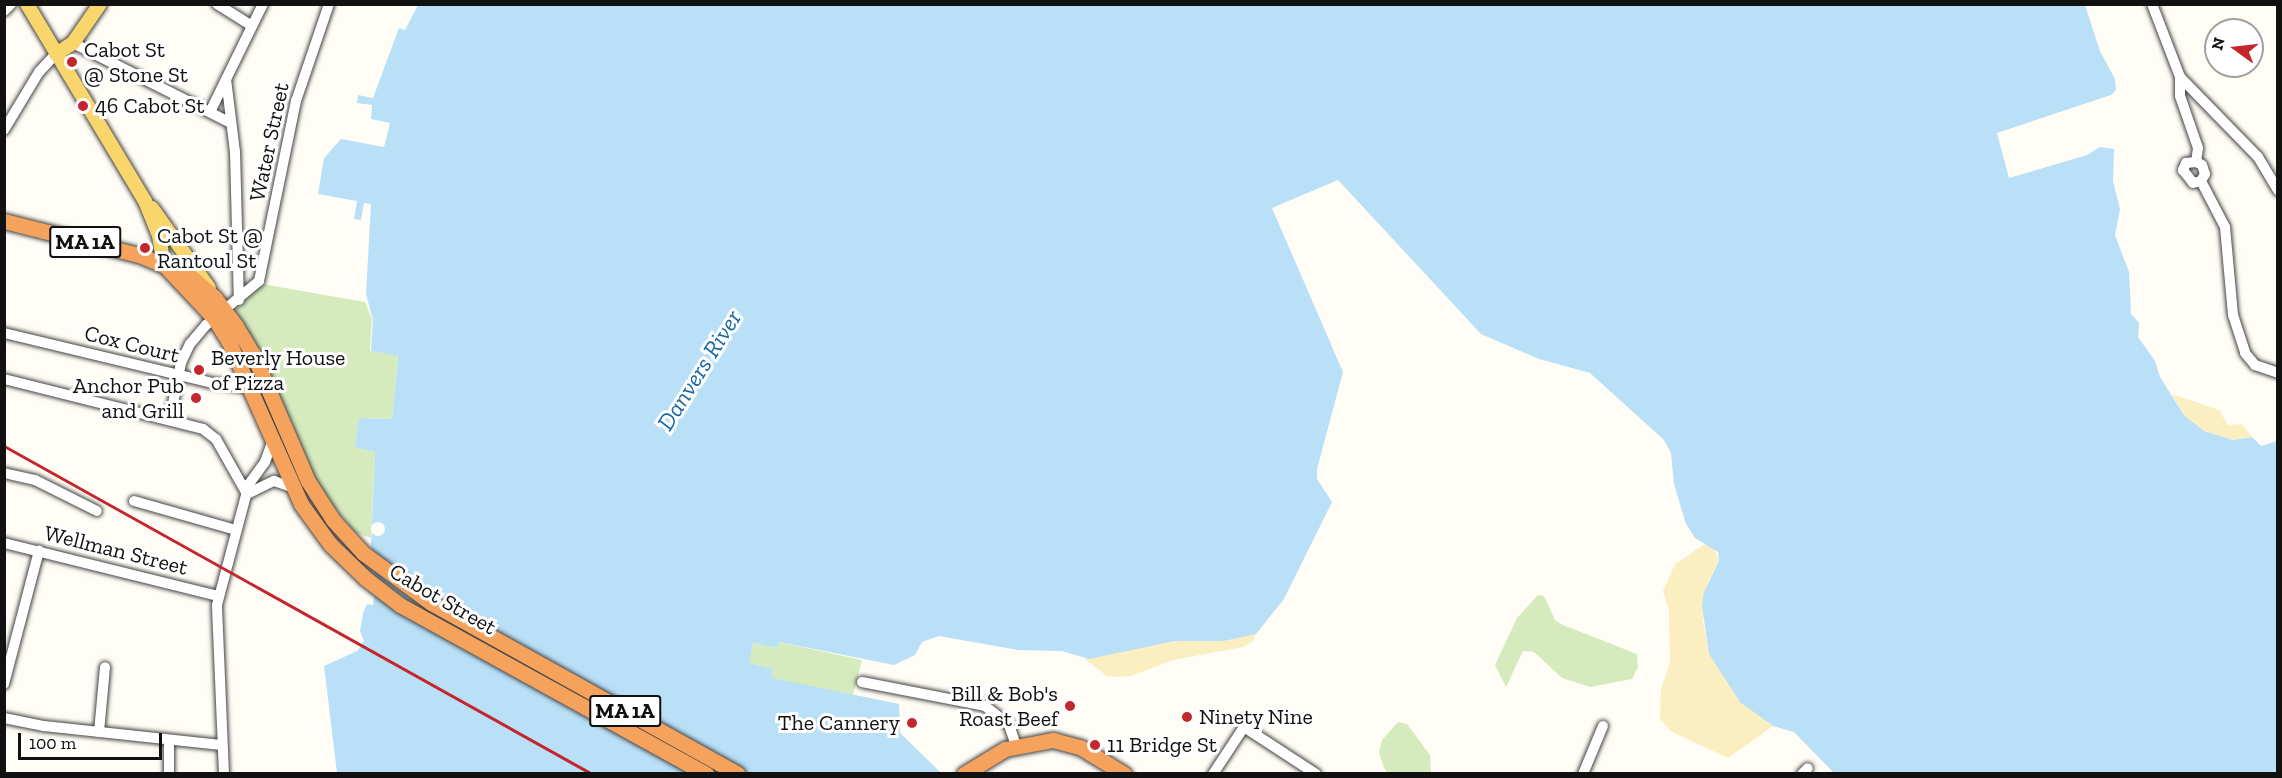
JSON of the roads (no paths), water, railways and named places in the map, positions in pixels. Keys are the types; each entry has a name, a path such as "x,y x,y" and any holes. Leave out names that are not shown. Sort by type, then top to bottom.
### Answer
{"highway":[{"name":"MA 1A","path":"4,221 183,272 218,308"},
{"name":"Cabot Street","path":"218,308 291,487 319,530 341,556 393,600 511,656"},
{"name":"Cabot Street","path":"218,308 253,354 308,481 333,520 395,580 511,656"},
{"name":"MA 1A","path":"511,656 706,774"},
{"name":"MA 1A","path":"511,656 738,774"},
{"path":"964,774 994,753 1038,740 1066,743 1103,768 1124,774"}],"main road":[{"name":"Cabot Street","path":"27,4 145,201 159,235 164,265"},
{"path":"56,54 72,43 100,4"},
{"name":"Cabot Street","path":"145,201 166,224 218,308"}],"street":[{"path":"4,11 11,4"},
{"path":"217,4 252,26"},
{"path":"210,112 264,4"},
{"name":"Water Street","path":"170,419 178,376 190,344 218,308 239,300 259,281 296,101 329,4"},
{"path":"2152,4 2180,77 2180,96 2198,148 2196,162"},
{"path":"72,43 231,123"},
{"path":"4,130 39,72 56,54"},
{"path":"2180,77 2248,145 2276,184"},
{"path":"226,79 231,123 239,300"},
{"path":"2201,181 2193,183 2184,176 2186,163 2196,162 2204,169 2201,181 2225,227 2233,315 2245,353 2255,365 2277,373"},
{"name":"Cox Court","path":"4,333 178,376 250,388"},
{"path":"4,379 170,419 213,435 247,494"},
{"path":"224,774 215,627 218,596 247,494 272,443"},
{"path":"4,473 35,480 97,511"},
{"path":"247,494 274,481 291,487"},
{"path":"134,501 236,530"},
{"name":"Wellman Street","path":"4,543 218,596"},
{"path":"4,684 39,551"},
{"path":"99,732 105,667"},
{"path":"862,682 984,706 1009,725 1016,745"},
{"path":"4,718 169,741 221,745"},
{"path":"1587,771 1604,726"},
{"path":"1213,774 1244,727 1316,774"},
{"path":"169,741 169,774"}],"water":[{"name":"Danvers River","path":"418,5 2085,5 2100,51 2115,79 2116,90 2111,95 1997,133 2009,178 2087,155 2100,147 2114,149 2113,181 2120,209 2115,235 2129,272 2131,314 2139,323 2138,337 2155,361 2160,377 2184,415 2204,431 2233,440 2252,437 2261,446 2277,441 2277,773 1834,773 1794,732 1773,726 1740,702 1709,654 1702,606 1704,592 1719,561 1718,552 1695,538 1686,524 1674,484 1671,453 1664,440 1590,373 1539,359 1481,334 1338,180 1272,208 1343,372 1317,469 1317,479 1332,502 1284,599 1256,634 1224,641 1175,641 1089,659 1062,651 1018,650 939,636 922,642 915,655 894,665 779,642 777,648 753,643 749,663 773,669 772,678 899,704 900,733 941,773 337,773 324,666 357,651 364,641 360,631 363,613 367,604 373,605 376,579 371,545 375,452 355,447 359,418 392,419 398,356 371,351 373,320 366,294 371,204 364,203 361,220 354,219 357,201 318,194 324,158 341,139 384,147 390,123 371,119 372,105 357,103 358,95 373,98 399,28 405,30"}],"railway":[{"path":"4,446 592,774"}],"place":[{"name":"Cabot St @ Stone St","path":"72,62"},
{"name":"46 Cabot St","path":"83,106"},
{"name":"Cabot St @ Rantoul St","path":"145,248"},
{"name":"Beverly House of Pizza","path":"199,370"},
{"name":"Anchor Pub and Grill","path":"196,398"},
{"name":"Bill & Bob's Roast Beef","path":"1070,706"},
{"name":"Ninety Nine","path":"1187,717"},
{"name":"The Cannery","path":"912,723"},
{"name":"11 Bridge St","path":"1095,745"}]}
